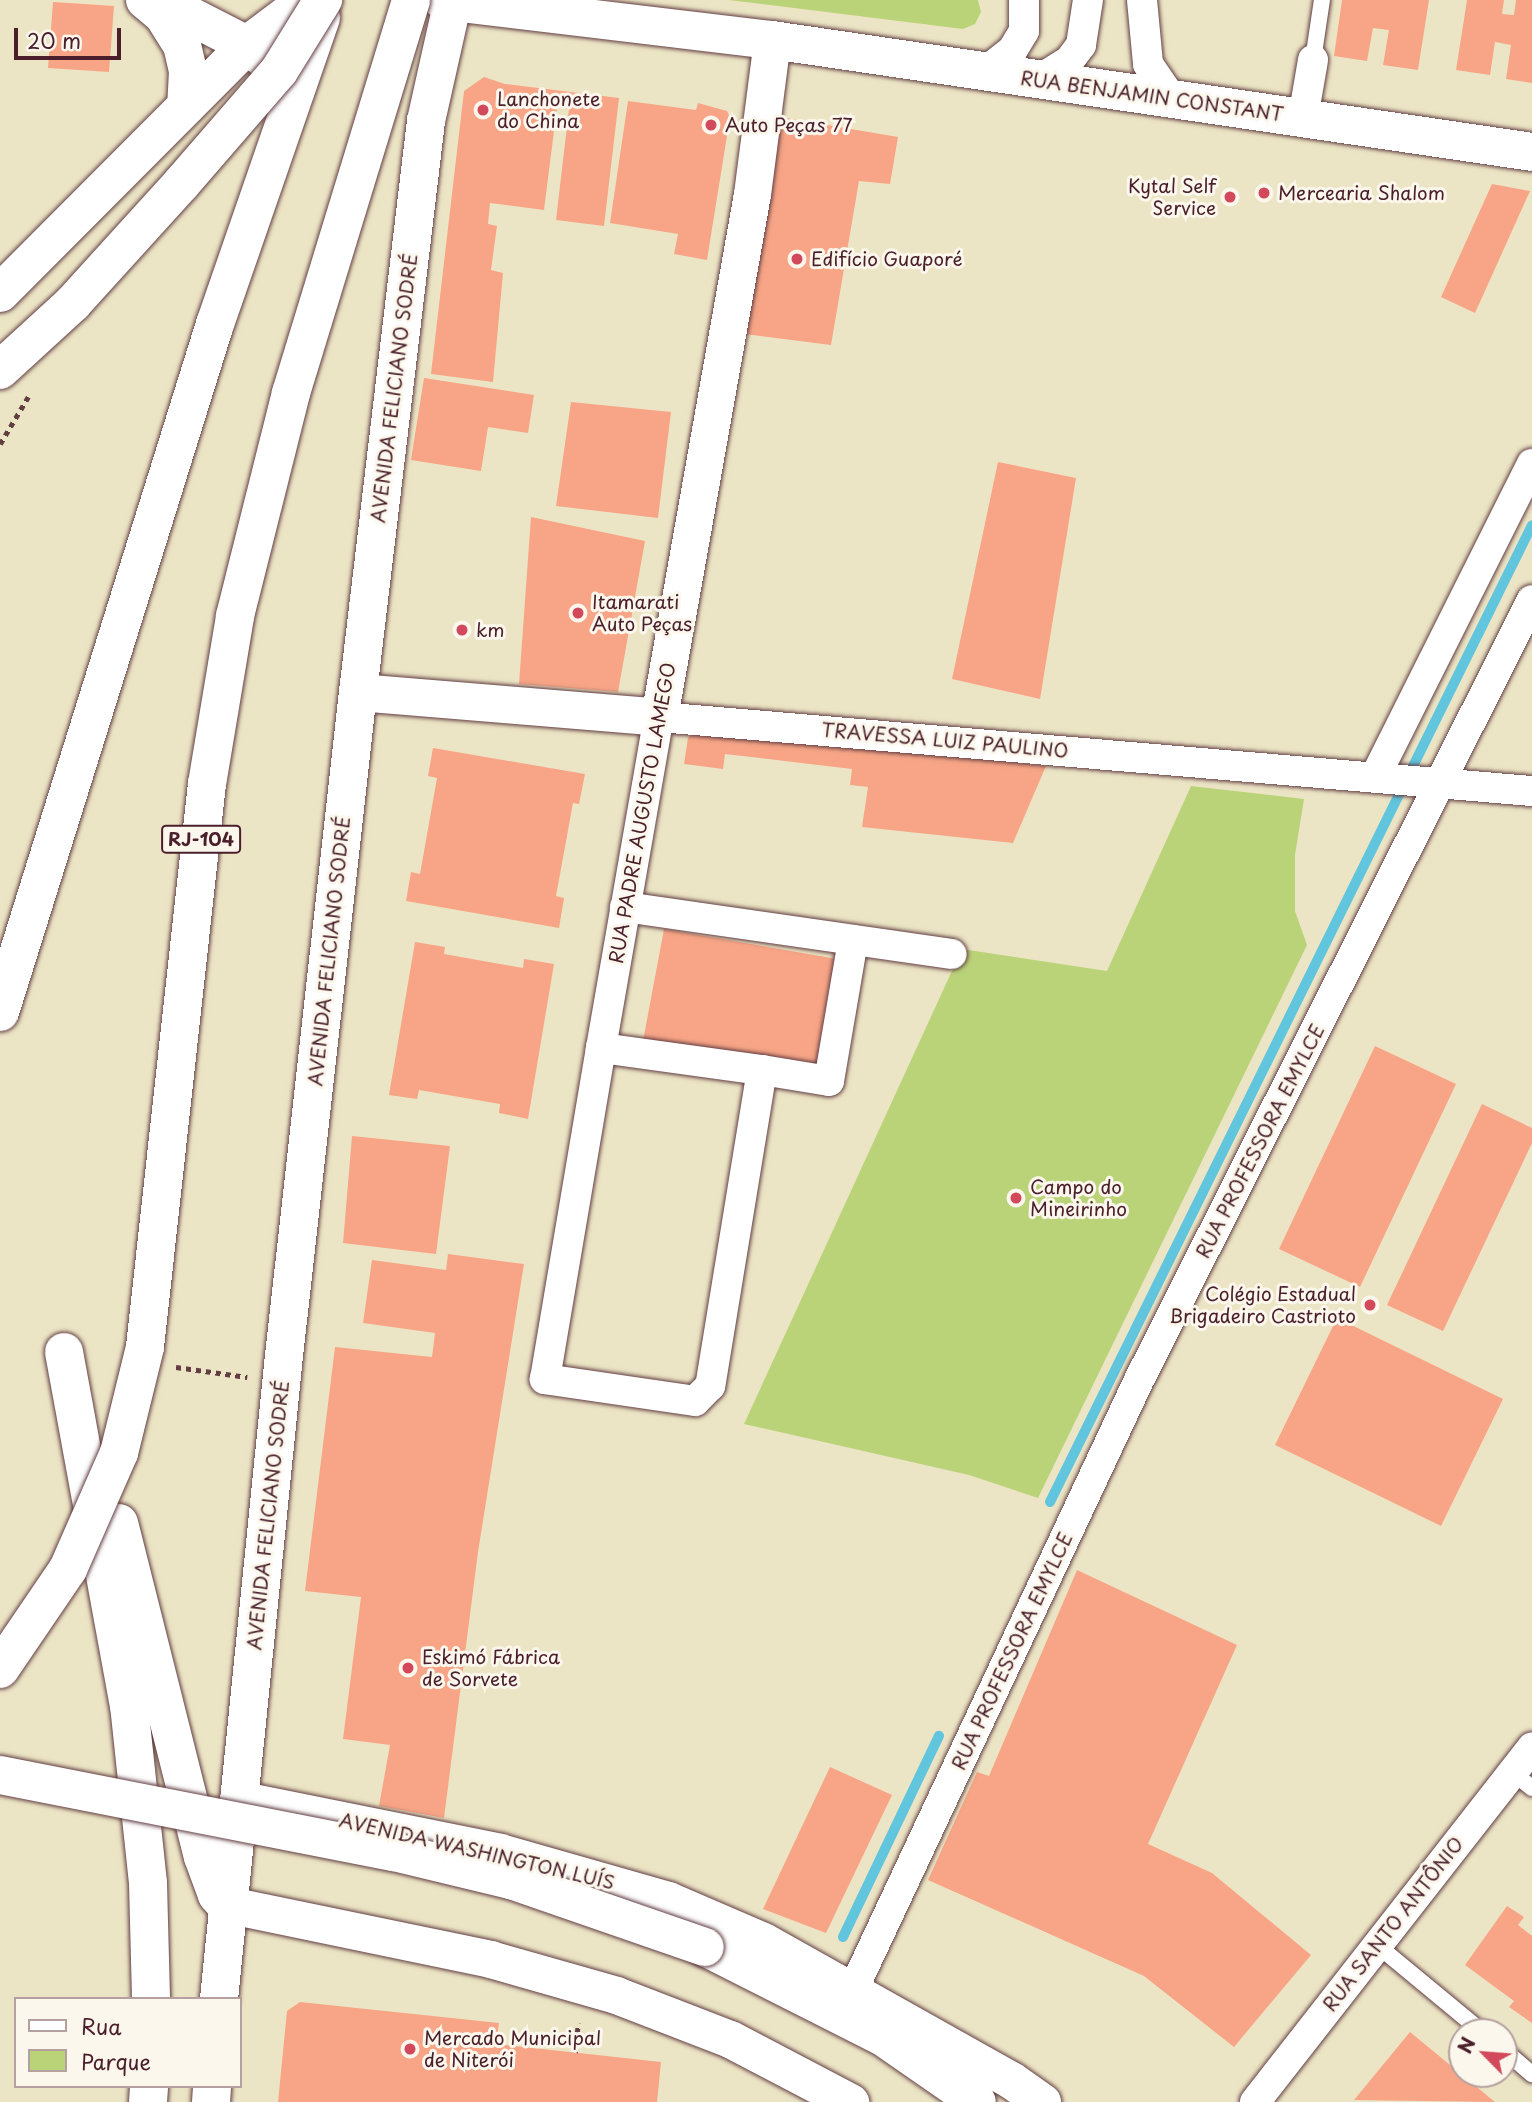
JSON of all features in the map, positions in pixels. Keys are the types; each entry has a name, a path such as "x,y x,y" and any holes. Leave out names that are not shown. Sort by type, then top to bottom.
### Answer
{"main road":[{"path":"145,0 163,15 182,45 188,71 186,106"},
{"path":"159,0 247,45 272,65 289,107"},
{"path":"0,293 247,45 307,0"},
{"path":"0,1012 57,837 211,337 326,0"},
{"path":"0,370 73,303 181,184 279,71 326,0"},
{"name":"RJ-104","path":"0,1668 68,1569 119,1453 145,1348 207,785 235,616 291,393 411,0"},
{"name":"RUA BENJAMIN CONSTANT","path":"449,1 772,40 1532,152"},
{"name":"AVENIDA FELICIANO SODRÉ","path":"219,1997 225,1904 358,692 426,121 449,1"},
{"path":"151,1997 148,1883 129,1705 64,1352 114,1507 209,1880 225,1904"},
{"path":"0,1775 394,1852 511,1880 705,1947 883,2037 977,2102"}],"street":[{"path":"986,72 1012,51 1024,31 1024,0"},
{"path":"1041,79 1069,61 1081,45 1088,0"},
{"path":"1142,0 1148,64 1172,99"},
{"name":"RUA PADRE AUGUSTO LAMEGO","path":"762,1070 710,1386 695,1401 545,1379 600,1048 752,194 772,40"},
{"path":"1303,118 1313,60"},
{"path":"1376,775 1532,464"},
{"name":"RUA PROFESSORA EMYLCE","path":"853,1990 1140,1378 1532,600"},
{"name":"TRAVESSA LUIZ PAULINO","path":"358,692 1443,780 1532,791"},
{"path":"625,907 952,954"},
{"path":"600,1048 830,1081 853,940"},
{"name":"RUA SANTO ANTÔNIO","path":"1255,2102 1377,1945 1522,1779 1532,1747"},
{"name":"AVENIDA WASHINGTON LUÍS","path":"238,1799 500,1852 601,1878 668,1900 763,1941 1011,2080 1042,2102"},
{"path":"225,1904 490,1959 616,1995 730,2039 850,2102"}],"lane":[{"path":"1313,60 1322,0"},
{"path":"1377,1945 1465,2018"},
{"path":"1518,2062 1532,2074"}],"green space":[{"path":"729,0 978,0 981,12 975,24 963,29"},
{"name":"Campo do Mineirinho","path":"1191,786 1304,799 1295,855 1295,911 1307,945 1038,1498 969,1475 744,1424 962,949 1107,971"}],"building":[{"path":"1342,0 1429,0 1418,70 1383,65 1389,30 1373,28 1367,61 1334,56"},
{"path":"1467,0 1504,0 1502,14 1514,15 1516,0 1532,0 1532,83 1506,79 1511,45 1495,42 1490,75 1456,70"},
{"path":"53,2 114,6 109,72 48,68"},
{"path":"484,77 505,84 619,98 604,226 556,220 569,109 557,107 544,210 490,203 488,224 497,226 491,270 503,273 493,382 431,374 464,91"},
{"path":"628,101 696,110 698,103 727,111 730,117 707,260 674,254 678,234 610,223"},
{"name":"Edifício Guaporé","path":"768,115 898,137 890,184 859,181 831,345 737,333"},
{"path":"1492,184 1530,191 1475,313 1441,297"},
{"path":"424,378 534,395 528,433 488,427 481,471 411,460"},
{"path":"571,402 671,412 658,518 556,506"},
{"path":"998,462 1076,478 1040,699 952,679"},
{"name":"Itamarati Auto Peças","path":"531,517 645,541 618,692 519,684"},
{"path":"701,726 1046,766 1013,843 862,827 868,787 850,785 852,769 725,754 723,769 684,764 688,738"},
{"path":"433,748 585,774 579,804 573,803 556,896 564,898 559,928 406,901 411,872 420,874 437,778 428,776"},
{"path":"664,929 843,960 824,1069 643,1041"},
{"path":"415,942 445,947 444,954 523,968 524,959 554,964 528,1119 499,1113 500,1104 419,1090 417,1099 389,1095"},
{"path":"1375,1046 1456,1084 1360,1287 1279,1249"},
{"path":"1482,1104 1532,1128 1532,1143 1443,1331 1387,1305"},
{"path":"352,1136 450,1146 436,1254 343,1243"},
{"path":"448,1254 524,1264 478,1552 444,1818 379,1806 390,1745 343,1739 361,1597 305,1591 335,1347 432,1357 435,1333 363,1323 372,1260 446,1270"},
{"path":"1337,1318 1503,1399 1441,1526 1275,1445"},
{"path":"1077,1570 1237,1645 1148,1844 1212,1873 1311,1955 1234,2047 1144,1976 928,1880 977,1772 989,1776"},
{"path":"830,1767 892,1795 826,1933 763,1909"},
{"path":"1507,1906 1524,1917 1518,1925 1532,1936 1532,2023 1509,2007 1514,2001 1465,1965"},
{"name":"Mercado Municipal de Niterói","path":"300,2002 499,2023 496,2044 661,2062 657,2102 278,2102 287,2011"},
{"path":"1410,2032 1448,2063 1448,2088 1478,2088 1495,2102 1354,2100"}],"waterway":[{"path":"1050,1502 1532,525"},
{"path":"843,1937 939,1736"}],"place":[{"name":"Lanchonete do China","path":"483,110"},
{"name":"Auto Peças 77","path":"711,125"},
{"name":"Mercearia Shalom","path":"1264,193"},
{"name":"Kytal Self Service","path":"1230,197"},
{"name":"Edifício Guaporé","path":"797,259"},
{"name":"Itamarati Auto Peças","path":"578,613"},
{"name":"km","path":"462,630"},
{"name":"Campo do Mineirinho","path":"1016,1198"},
{"name":"Colégio Estadual Brigadeiro Castrioto","path":"1370,1305"},
{"name":"Eskimó Fábrica de Sorvete","path":"408,1668"},
{"name":"Mercado Municipal de Niterói","path":"410,2049"}]}
